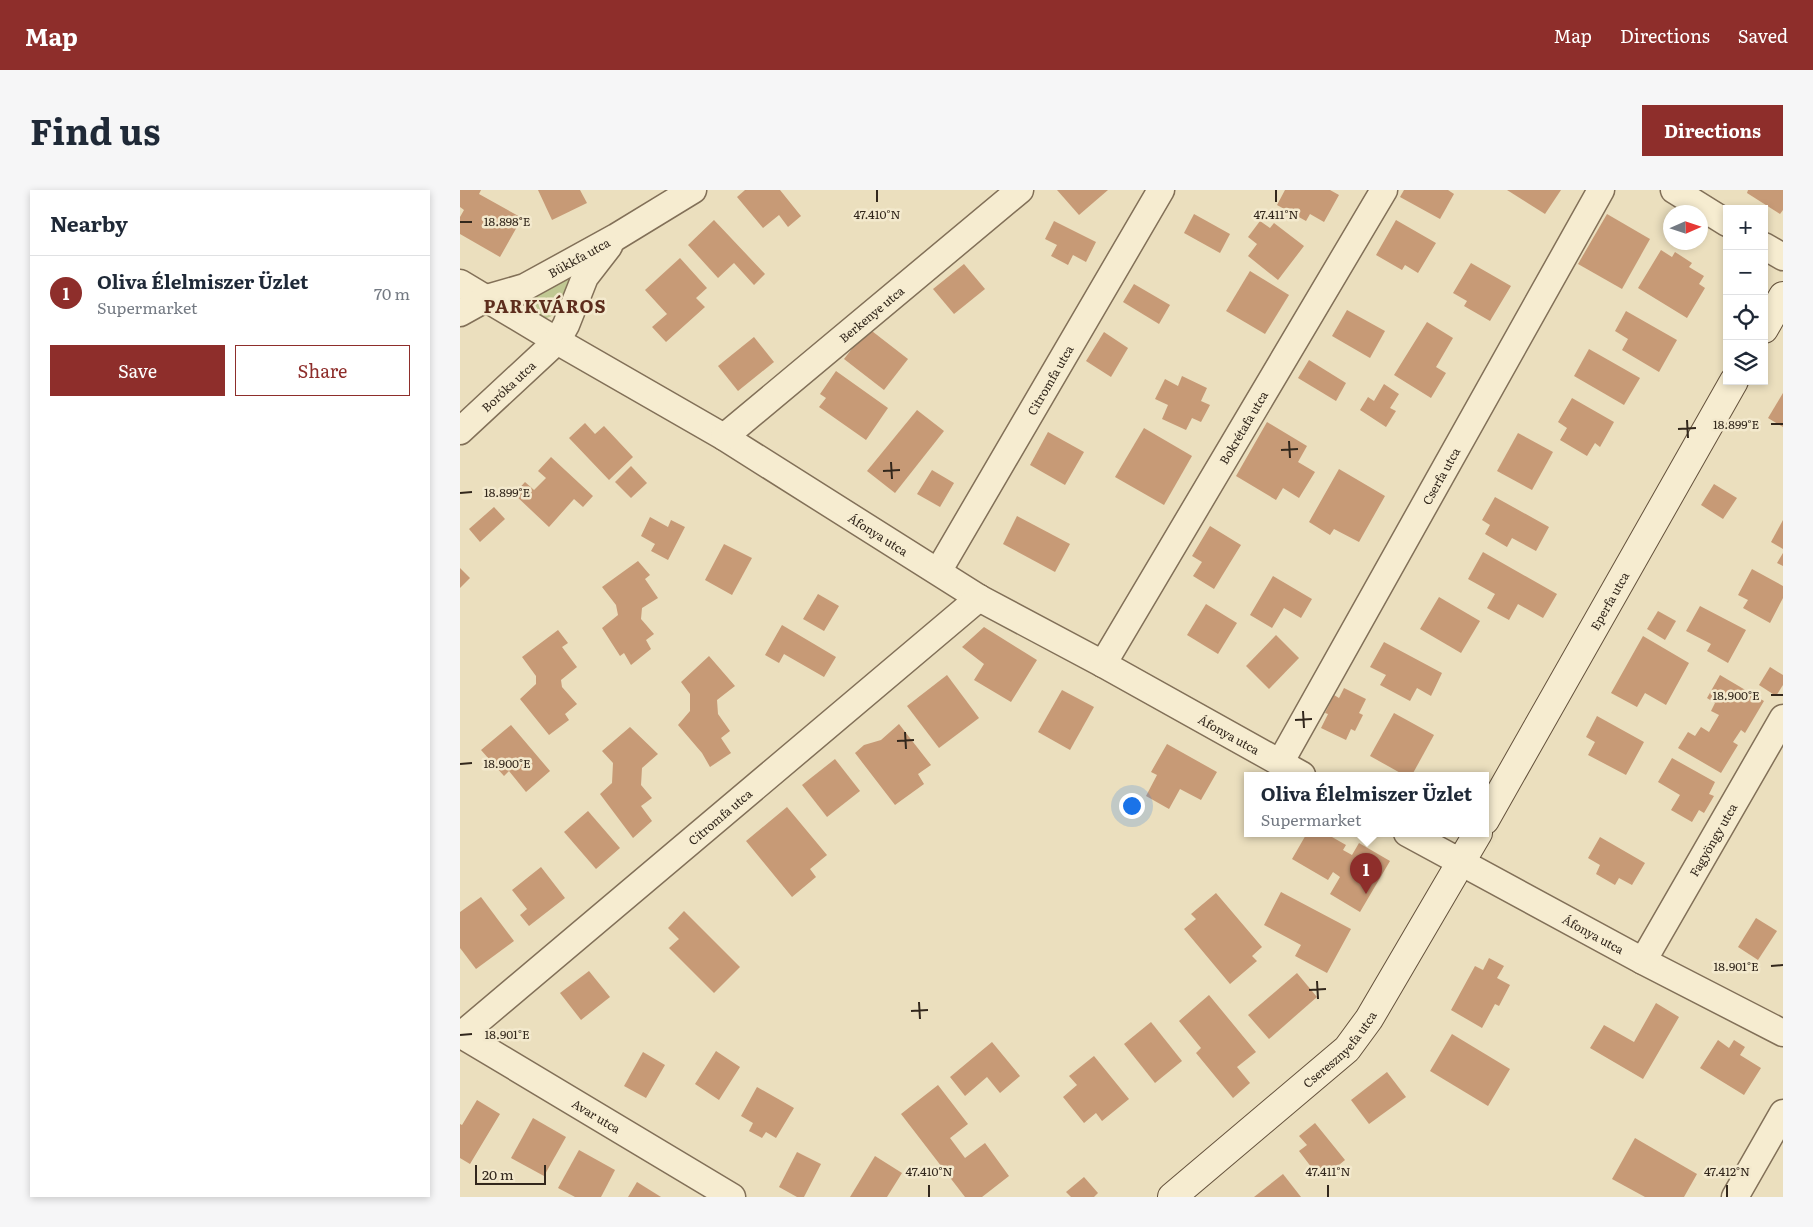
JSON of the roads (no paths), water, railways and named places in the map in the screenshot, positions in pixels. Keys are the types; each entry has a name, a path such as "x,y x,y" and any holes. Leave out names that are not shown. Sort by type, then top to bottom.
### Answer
{"street":[{"name":"Bükkfa utca","path":"460,313 487,298 525,287 616,237 693,190"},
{"name":"Berkenye utca","path":"724,437 1020,190"},
{"name":"Citromfa utca","path":"938,570 1161,190"},
{"name":"Bokrétafa utca","path":"1103,664 1384,190"},
{"name":"Cserfa utca","path":"1291,769 1601,190"},
{"path":"1674,190 1723,220"},
{"path":"557,341 585,277 616,237"},
{"path":"1768,248 1783,257"},
{"name":"Áfonya utca","path":"460,283 724,437 980,598 1291,769"},
{"path":"1768,322 1783,296"},
{"name":"Boróka utca","path":"460,432 557,341"},
{"name":"Eperfa utca","path":"1489,813 1732,385"},
{"name":"Citromfa utca","path":"461,1035 980,598"},
{"name":"Fagyöngy utca","path":"1643,961 1783,718"},
{"name":"Áfonya utca","path":"1413,837 1643,961 1783,1033"},
{"path":"1460,863 1476,837"},
{"name":"Cseresznyefa utca","path":"1172,1197 1347,1049 1369,1019 1460,863"},
{"name":"Avar utca","path":"461,1035 732,1197"},
{"path":"1735,1197 1783,1113"}],"place":[{"name":"Oliva Élelmiszer Üzlet","path":"1366,894"}],"district":[{"name":"PARKVÁROS","path":"545,305"}]}
